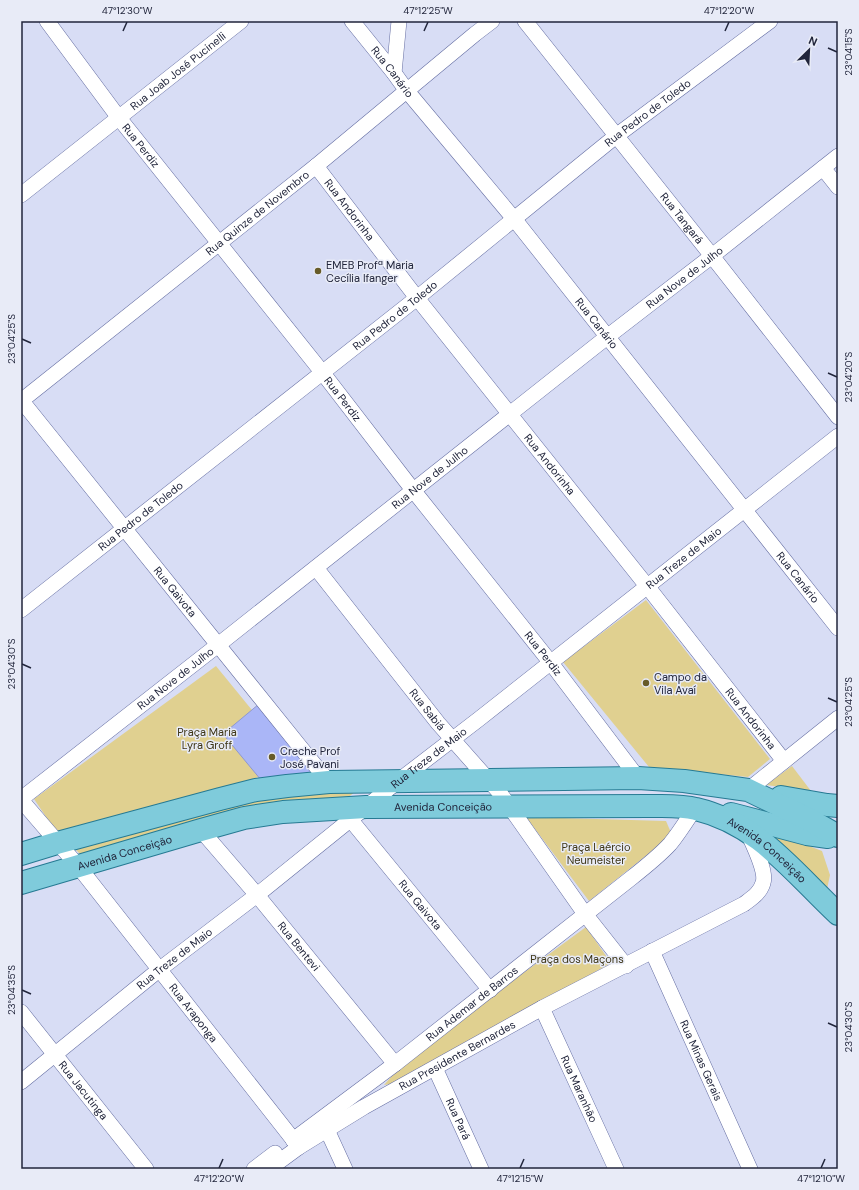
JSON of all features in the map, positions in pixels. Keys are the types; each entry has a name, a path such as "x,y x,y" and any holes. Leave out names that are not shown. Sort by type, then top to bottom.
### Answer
{"main road":[{"path":"21,854 256,790 330,782 638,778 684,781 748,790 794,800 838,806"},
{"path":"748,790 810,820 838,837"},
{"name":"Avenida Conceição","path":"21,883 244,818 283,812 358,813 509,806 650,806 695,808 734,823 747,830 767,844 789,864 838,914"},
{"path":"695,808 724,812 807,834 838,837"}],"street":[{"name":"Rua Perdiz","path":"47,21 119,118 322,372 413,490 551,663 638,778"},
{"name":"Rua Joab José Pucinelli","path":"21,195 241,21"},
{"name":"Rua Canário","path":"352,21 407,91 514,220 608,337 838,628"},
{"path":"394,73 399,21"},
{"name":"Rua Quinze de Novembro","path":"21,401 316,166 407,91 478,27 492,21"},
{"name":"Rua Tangará","path":"525,21 838,417"},
{"name":"Rua Pedro de Toledo","path":"21,610 417,298 616,136 770,21"},
{"name":"Rua Nove de Julho","path":"21,799 838,156"},
{"name":"Rua Andorinha","path":"316,166 417,298 647,586 784,761"},
{"path":"823,168 838,188"},
{"name":"Rua Gaivota","path":"21,401 330,782"},
{"name":"Rua Treze de Maio","path":"21,1082 397,782 551,663 838,436"},
{"name":"Rua Sabiá","path":"316,568 452,740 489,780 585,914 626,966"},
{"path":"748,790 838,718"},
{"path":"21,799 57,843"},
{"name":"Rua Ademar de Barros","path":"325,1124 395,1064 657,858 680,832 695,808"},
{"name":"Rua Gaivota","path":"358,813 490,990"},
{"name":"Rua Bentevi","path":"201,830 257,895 395,1064"},
{"name":"Rua Presidente Bernardes","path":"268,1169 296,1144 325,1124 364,1107 542,1008 744,904 758,893 764,878 760,861 747,830"},
{"name":"Rua Araponga","path":"57,843 78,866 296,1144"},
{"name":"Rua Minas Gerais","path":"652,951 750,1169"},
{"name":"Rua Maranhão","path":"542,1008 616,1169"},
{"name":"Rua Jacutinga","path":"21,1012 146,1169"},
{"name":"Rua Pará","path":"436,1068 481,1169"},
{"path":"325,1124 345,1169"},
{"path":"254,1169 296,1144"}],"green space":[{"name":"Campo da Vila Avaí","path":"646,600 770,759 748,777 649,767 563,662"},
{"name":"Praça Maria Lyra Groff","path":"216,666 296,764 232,786 57,833 34,799"},
{"path":"792,766 811,791 766,785"},
{"path":"360,788 342,802 85,859 73,847 243,797"},
{"name":"Praça Laércio Neumeister","path":"526,817 666,821 672,835 589,901"},
{"path":"756,829 767,830 822,851 830,875 826,894"},
{"name":"Praça dos Maçons","path":"586,927 611,963 396,1083 384,1085 405,1061"}],"building":[{"name":"Creche Prof José Pavani","path":"259,704 322,780 266,786 223,734"}],"place":[{"name":"EMEB Profª Maria Cecília Ifanger","path":"318,271"},
{"name":"Campo da Vila Avaí","path":"646,683"},
{"name":"Creche Prof José Pavani","path":"272,757"}]}
